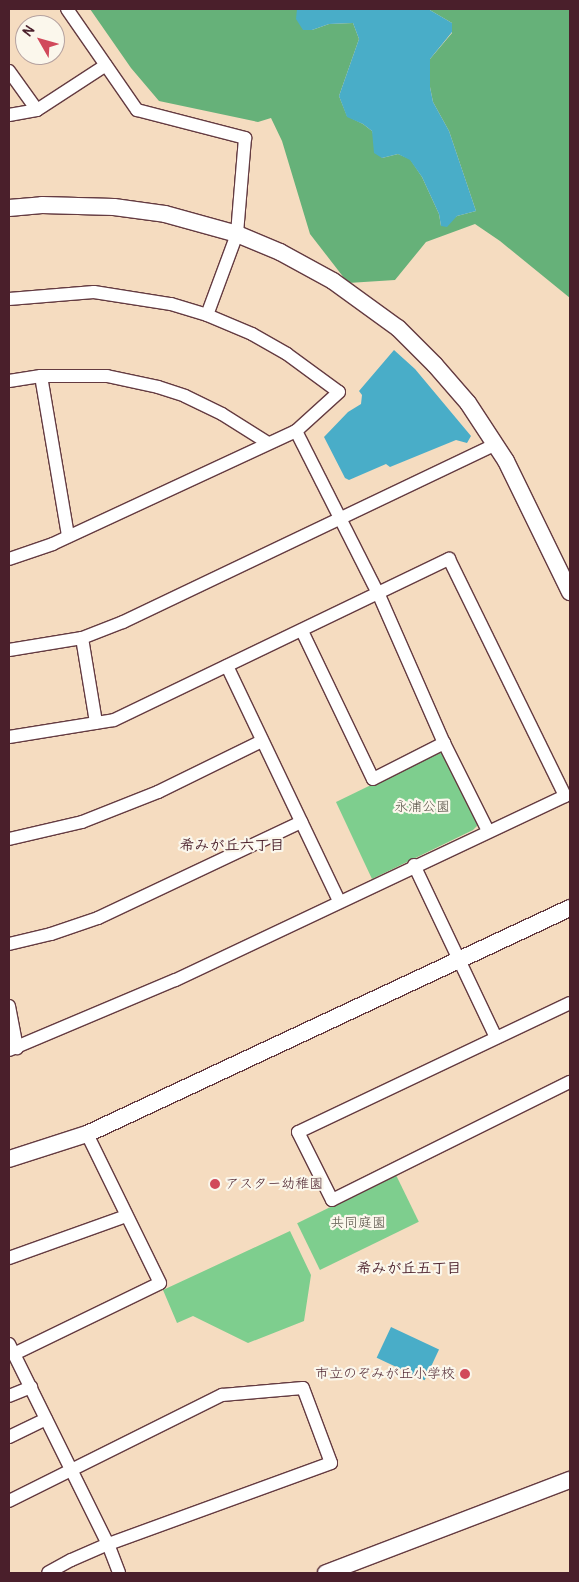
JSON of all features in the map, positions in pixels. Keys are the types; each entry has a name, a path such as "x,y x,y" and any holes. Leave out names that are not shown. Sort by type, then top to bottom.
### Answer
{"street":[{"path":"67,9 137,110 245,138 237,234 207,315"},
{"path":"9,115 37,110 106,65"},
{"path":"9,71 37,110"},
{"path":"9,208 42,205 114,207 165,214 237,234 280,252 334,281 398,328 435,365 468,403 496,444 570,592"},
{"path":"9,299 94,292 171,304 207,315 252,334 287,354 339,392 296,431 53,544 9,559"},
{"path":"9,381 41,376 107,376 158,387 185,396 222,414 268,443"},
{"path":"41,376 68,536"},
{"path":"296,431 379,595 444,743 488,831"},
{"path":"9,650 82,638 123,622 496,444"},
{"path":"9,737 114,720 379,595 449,559 564,796 414,865 175,980 13,1049 9,1006"},
{"path":"302,631 373,779 444,743"},
{"path":"82,638 96,723"},
{"path":"227,666 339,901"},
{"path":"9,838 82,822 158,792 262,741"},
{"path":"9,944 50,934 98,918 301,822"},
{"path":"414,865 496,1038"},
{"path":"9,1159 87,1134 461,961 570,908"},
{"path":"570,1003 298,1132 332,1200 570,1082"},
{"path":"87,1134 160,1283 12,1349 108,1544 119,1573"},
{"path":"9,1258 126,1216"},
{"path":"9,1396 30,1387"},
{"path":"9,1501 222,1395 303,1388 332,1463 108,1544 48,1573"},
{"path":"9,1437 46,1419"},
{"path":"326,1573 570,1480"}],"green space":[{"path":"90,9 297,9 312,30 329,24 353,23 359,39 339,96 347,116 372,131 382,158 398,154 410,159 422,177 439,214 441,226 457,216 476,211 449,131 433,102 430,87 430,59 452,33 452,23 428,9 570,9 570,298 500,241 475,224 426,242 395,280 348,283 310,234 282,141 271,118 258,122 159,101 131,68"},
{"name":"永浦公園","path":"439,752 445,754 479,824 473,830 372,879 336,802"},
{"name":"共同庭園","path":"396,1175 419,1222 320,1270 297,1223"},
{"path":"290,1231 311,1275 304,1321 248,1343 193,1316 177,1323 163,1290"}],"water":[{"path":"297,9 428,9 452,23 452,32 430,59 430,87 433,102 449,131 476,211 457,216 447,227 441,226 439,214 422,177 410,160 398,154 382,158 374,153 372,131 363,124 347,117 339,96 359,39 353,23 329,24 312,30 303,30 296,19"},
{"path":"394,350 415,369 471,436 467,443 456,440 390,467 386,464 349,480 345,478 324,437 348,412 361,404 362,395 359,391"},
{"path":"391,1327 439,1349 425,1380 377,1358"}],"place":[{"name":"アスター幼稚園","path":"215,1184"},
{"name":"市立のぞみが丘小学校","path":"465,1374"}],"district":[{"name":"希みが丘六丁目","path":"232,846"},
{"name":"希みが丘五丁目","path":"409,1269"}]}
